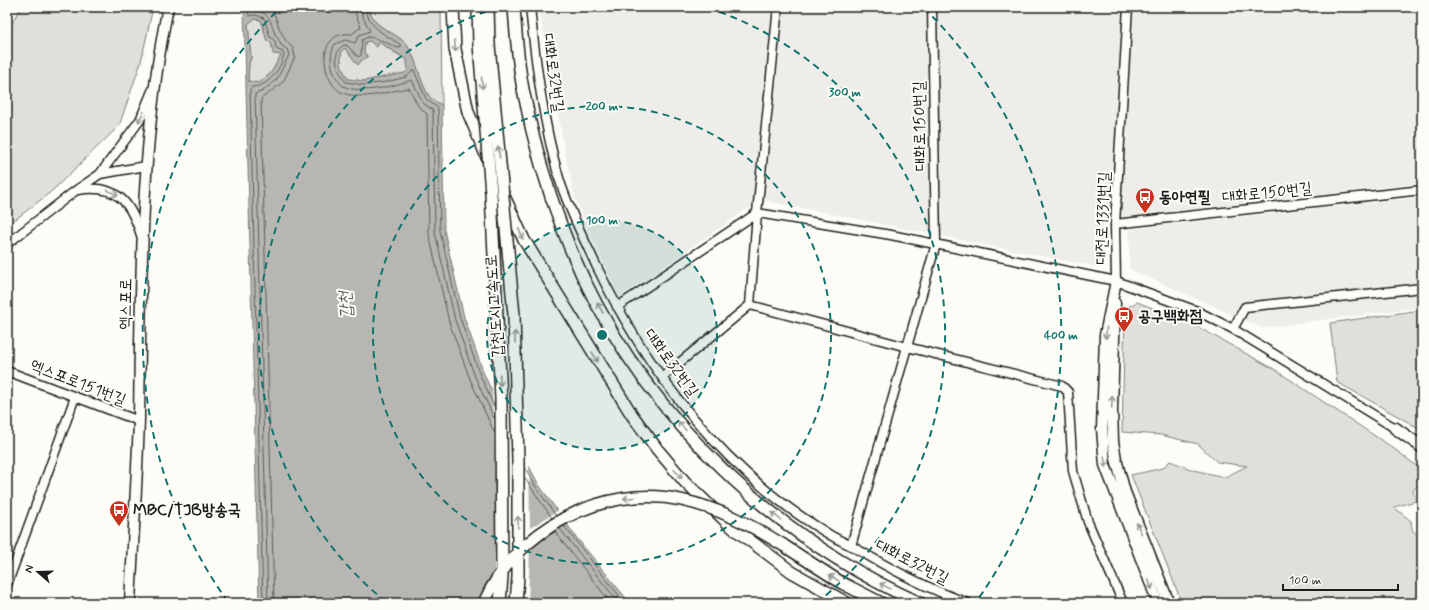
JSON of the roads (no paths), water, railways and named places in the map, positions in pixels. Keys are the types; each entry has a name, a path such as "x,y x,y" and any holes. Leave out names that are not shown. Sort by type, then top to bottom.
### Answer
{"highway":[{"path":"453,7 455,49 468,112 488,160 524,240 624,403 657,449 685,482 732,527 792,572 847,603"},
{"name":"갑천도시고속도로","path":"478,7 484,44 514,315 518,476 518,576 516,603"},
{"name":"갑천도시고속도로","path":"488,7 484,44 501,399 502,576 500,603"},
{"path":"514,7 523,92 535,143 549,190 563,231 580,269 597,303 633,362 677,420 702,448 725,472 777,517 828,554 852,569 920,603"},
{"path":"1395,428 1422,444"},
{"path":"1395,428 1422,447"},
{"path":"484,603 504,570 525,546 537,536 576,512 613,500 657,496 691,502 735,517 783,545 842,583 881,603"}],"main road":[{"name":"엑스포로","path":"130,603 139,421 142,236 146,166 156,81 168,7"},
{"path":"1116,281 1105,335 1102,429 1105,465 1158,603"},
{"path":"1116,281 1112,410 1114,447 1126,492 1169,603"}],"street":[{"name":"대화로32번길","path":"530,7 544,112 560,179 578,227 617,307 636,339 662,377 698,424 744,470 786,505 826,533 902,576 968,603"},
{"path":"662,377 750,305 757,213 778,7"},
{"name":"대화로150번길","path":"851,546 936,244 932,7"},
{"name":"대전로1331번길","path":"1128,7 1115,224 1116,281 1184,306 1233,329 1395,428"},
{"path":"7,244 75,190 100,174 140,120 156,81"},
{"path":"100,174 146,166"},
{"path":"75,190 101,188 115,192 125,201 134,215 142,236"},
{"name":"대화로150번길","path":"1115,224 1422,190"},
{"path":"617,307 757,213 936,244 1116,281"},
{"path":"1233,329 1245,307 1422,288"},
{"path":"750,305 907,347 1062,386 1068,392 1073,472 1088,522 1123,603"},
{"name":"엑스포로151번길","path":"7,371 139,421"},
{"path":"7,585 75,397"}],"water":[{"name":"갑천","path":"244,7 370,7 374,20 407,45 411,51 429,96 442,105 444,230 464,317 484,374 508,427 539,485 576,537 630,603 259,603","holes":["255,19 261,20 267,41 271,42 273,54 281,55 271,73 259,83 248,81 249,63 251,58 248,24","370,41 377,47 379,42 407,60 408,70 405,73 364,81 348,79 342,65 342,51 345,48 358,65 362,60 368,57 364,52 365,42"]}],"place":[{"name":"동아연필","path":"1145,214"},
{"name":"공구백화점","path":"1124,333"},
{"name":"MBC/TJB방송국","path":"119,527"}]}
